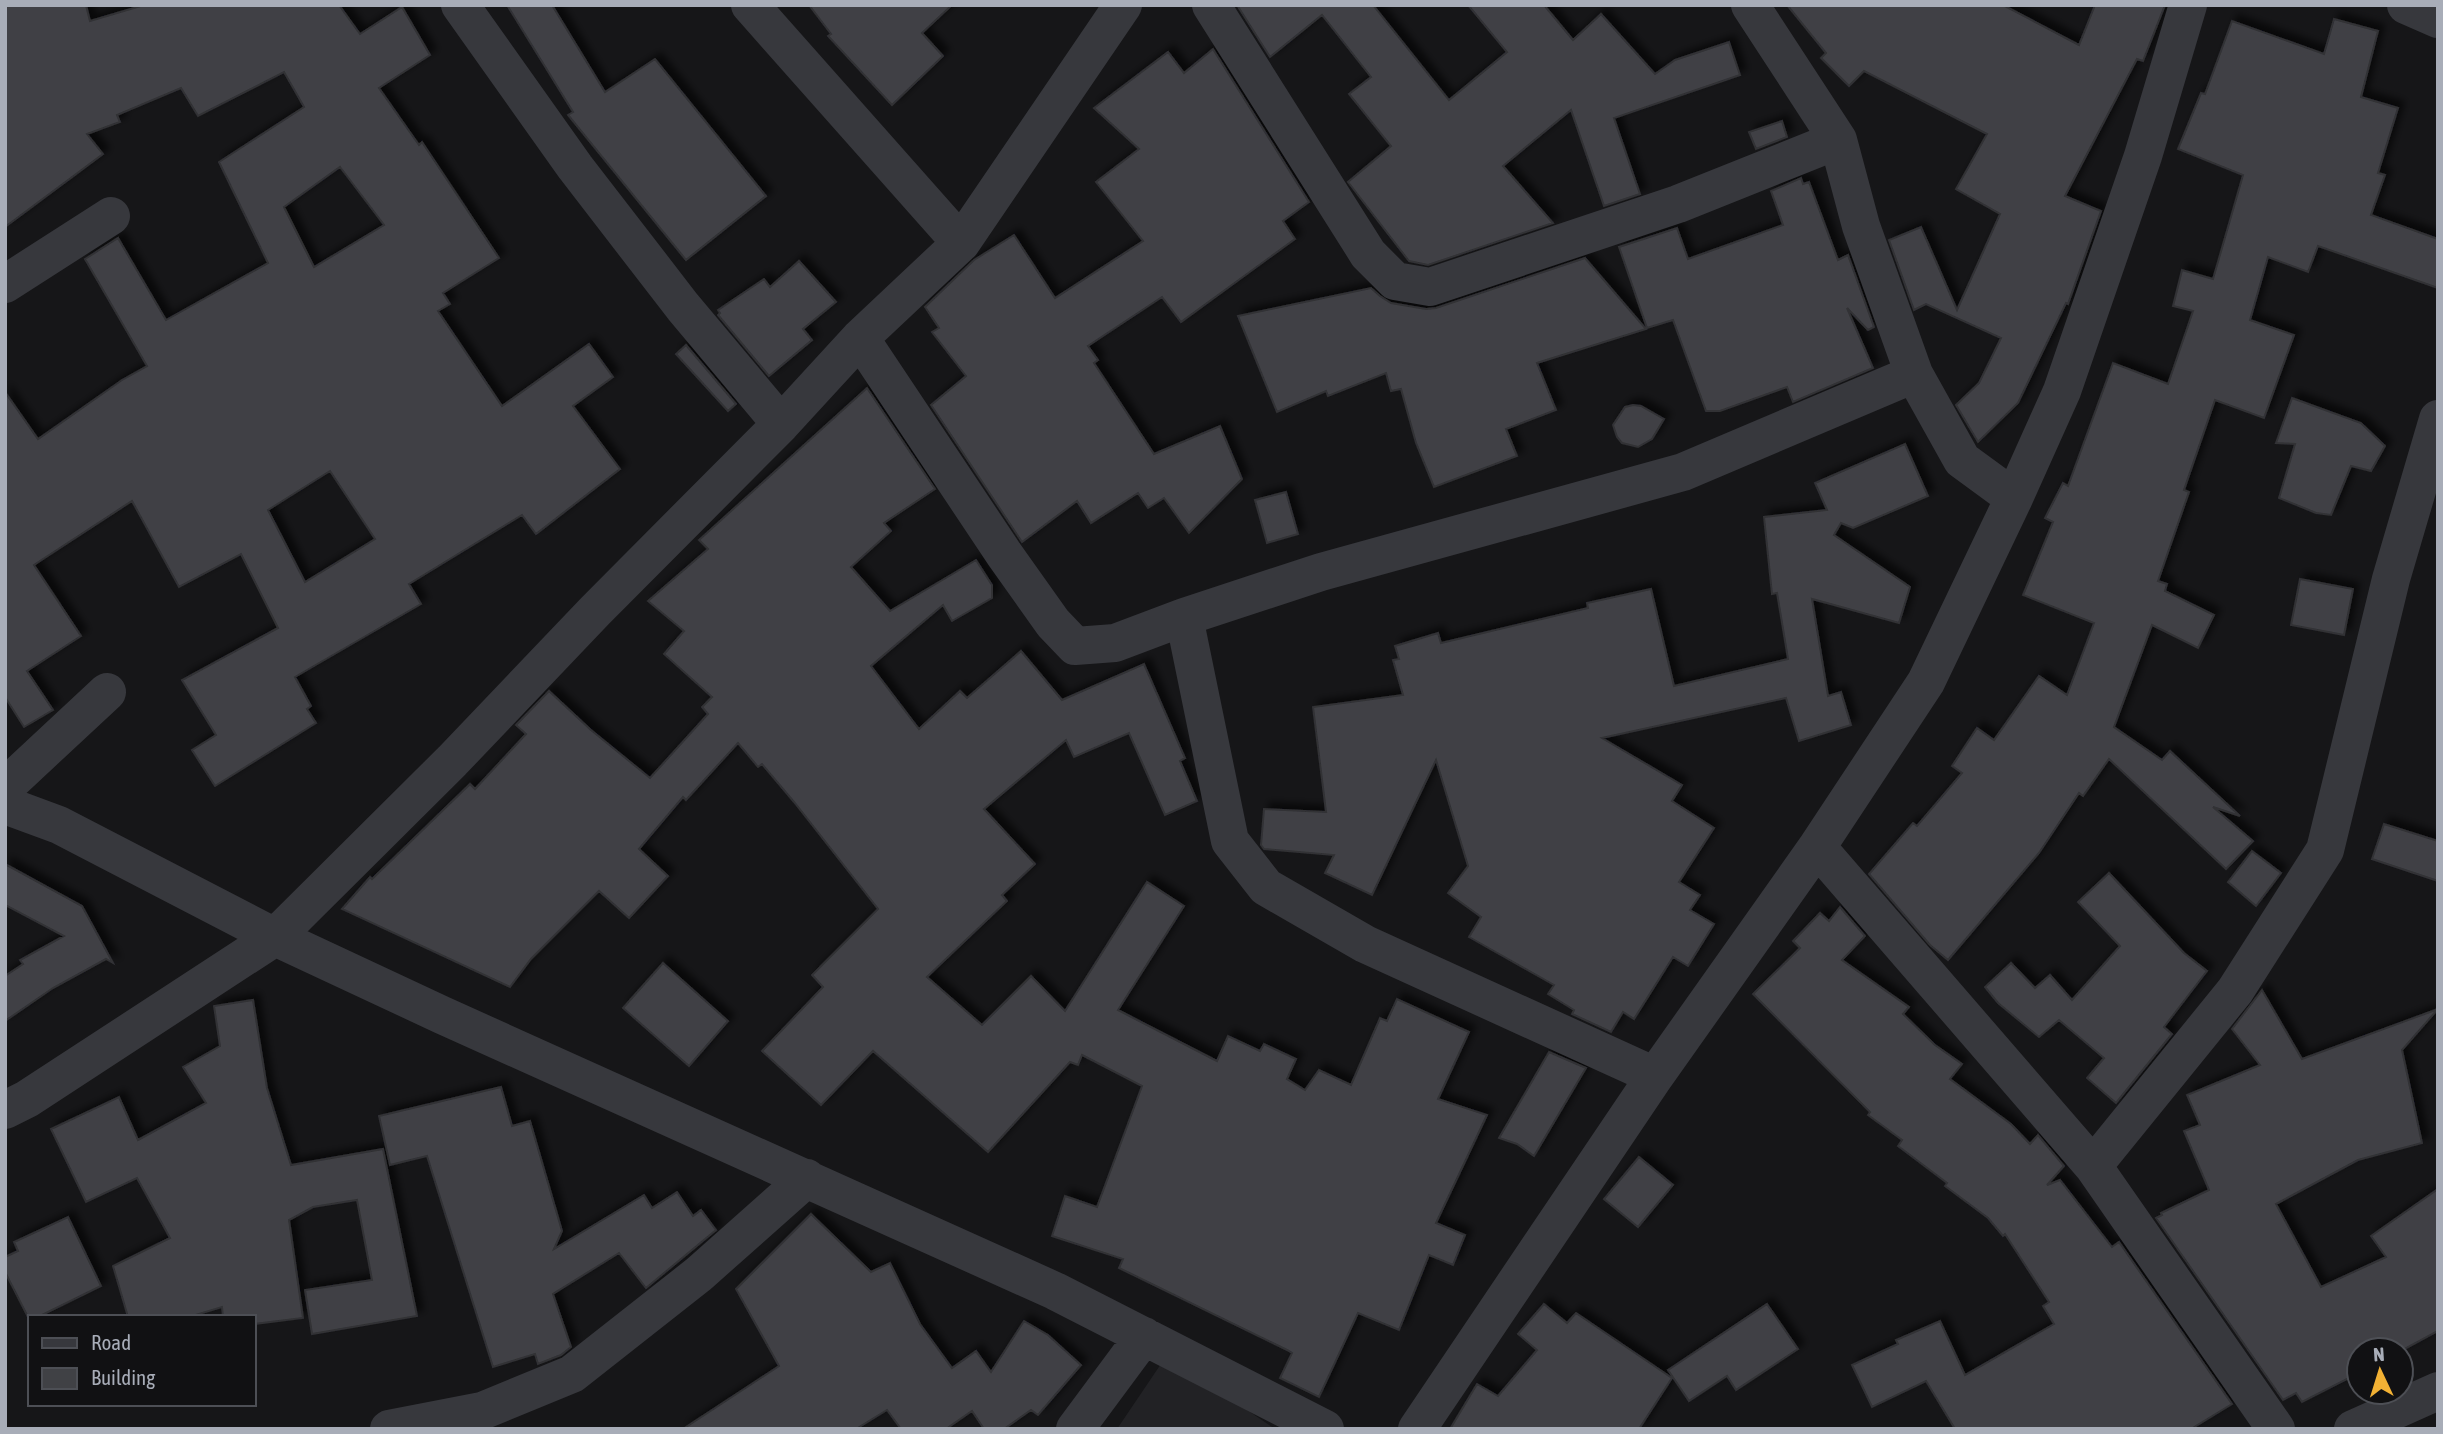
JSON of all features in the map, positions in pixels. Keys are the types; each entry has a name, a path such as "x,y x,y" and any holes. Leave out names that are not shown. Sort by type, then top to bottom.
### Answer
{"street":[{"path":"460,5 575,167 683,307 781,424"},
{"path":"750,5 961,243"},
{"path":"5,1110 275,937 452,761 595,611 781,424 860,338 961,243 1123,5"},
{"path":"1211,5 1368,254 1395,281 1430,286 1678,204 1838,140"},
{"path":"1749,5 1838,140 1861,226 1914,374 1962,460 2014,498"},
{"path":"1417,1429 1655,1076 1817,847 1926,682 2062,391 2143,156 2188,5"},
{"path":"2406,5 2438,19"},
{"path":"5,284 111,216"},
{"path":"860,338 1004,554 1053,623 1076,646 1115,643 1321,572 1683,472 1914,374"},
{"path":"2093,1166 2235,991 2325,850 2391,579 2438,419"},
{"path":"1184,617 1230,841 1266,887 1365,944 1655,1076"},
{"path":"5,787 107,692"},
{"path":"5,805 59,825 275,937 1042,1285 1325,1429"},
{"path":"1817,847 2093,1166 2276,1429"},
{"path":"389,1429 482,1411 572,1374 699,1274 807,1178"},
{"path":"1075,1429 1144,1336"},
{"path":"2353,1429 2438,1391"}],"shaded area":[{"path":"1167,1355 1275,1429 1117,1429"}],"building":[{"path":"5,5 86,5 90,21 144,5 339,5 360,34 402,7 430,55 379,88 419,145 422,142 499,258 443,293 450,304 438,311 502,406 589,344 613,377 573,406 620,469 536,534 522,515 409,584 421,604 295,677 311,706 307,709 316,723 215,786 192,750 216,735 182,680 278,628 241,554 179,587 132,501 34,565 81,636 27,671 53,710 24,727 5,697 5,392 38,439 122,380 147,366 85,259 118,238 166,320 268,263 219,162 304,107 284,72 198,116 181,88 117,115 120,122 87,134 103,154 5,227","holes":["340,167 384,225 314,267 284,207","330,471 375,539 305,582 268,510"]},
{"path":"507,5 552,5 605,92 655,59 766,196 686,260 568,115 573,112"},
{"path":"809,5 952,5 922,33 943,56 892,105 828,36 831,34"},
{"path":"1237,5 1373,5 1449,100 1507,52 1468,5 1544,5 1573,40 1601,14 1655,74 1675,60 1729,42 1740,75 1614,118 1640,194 1604,206 1571,110 1503,166 1553,223 1428,265 1409,261 1348,182 1391,146 1349,94 1371,77 1322,15 1270,57"},
{"path":"1787,5 2003,5 2079,45 2095,5 2165,5 2143,61 2137,59 2065,196 2101,211 2068,304 2066,303 2018,403 1978,442 1956,405 1979,383 2001,338 1926,304 1914,310 1889,240 1921,227 1957,310 2000,214 1956,189 1987,134 1864,71 1849,86 1821,58 1826,53"},
{"path":"2334,19 2378,31 2361,97 2398,108 2378,173 2385,175 2371,215 2438,239 2438,288 2318,246 2308,272 2268,257 2250,320 2294,335 2264,418 2215,400 2184,490 2189,492 2158,581 2167,584 2165,591 2214,615 2198,648 2152,625 2114,727 2162,760 2170,751 2240,816 2213,807 2253,841 2226,869 2109,759 2083,796 2079,793 2039,853 1948,960 1930,945 1869,874 1913,823 1917,826 1962,773 1952,766 1977,728 1994,740 2039,676 2067,695 2094,623 2023,595 2053,522 2045,518 2063,483 2068,486 2113,363 2168,384 2193,311 2173,306 2182,270 2213,279 2243,175 2178,149 2201,93 2205,94 2232,21 2324,54"},
{"path":"1213,49 1309,202 1283,221 1295,239 1181,322 1162,297 1088,346 1098,360 1094,363 1154,454 1220,426 1242,479 1189,533 1164,498 1148,508 1138,493 1091,523 1077,501 1022,542 931,405 966,376 932,332 939,328 925,307 974,260 1014,235 1055,298 1143,241 1096,182 1139,149 1094,108 1168,52 1184,73"},
{"path":"1782,121 1787,137 1756,149 1749,132"},
{"path":"1801,178 1803,184 1809,182 1838,260 1848,255 1874,327 1868,330 1847,308 1873,368 1793,402 1787,387 1720,411 1706,411 1673,320 1647,328 1619,247 1677,228 1688,259 1783,225 1771,191"},
{"path":"1585,258 1646,329 1537,363 1556,410 1506,429 1517,456 1434,487 1416,443 1401,389 1391,391 1386,373 1328,396 1326,391 1277,412 1238,316 1371,288 1391,303 1436,308"},
{"path":"799,261 836,302 803,329 812,340 769,376 718,315 718,310 764,279 770,287"},
{"path":"686,345 736,404 728,411 676,354"},
{"path":"867,388 935,489 884,523 891,531 851,567 890,611 976,560 992,585 992,598 952,621 943,605 871,666 919,729 960,691 967,698 1021,651 1062,700 1144,664 1185,758 1180,761 1197,801 1165,815 1129,733 1074,757 1066,740 984,809 1035,864 1002,895 1007,901 927,977 982,1025 1031,976 1065,1011 1147,882 1184,906 1118,1010 1217,1061 1228,1036 1260,1051 1264,1044 1296,1059 1287,1079 1305,1090 1319,1070 1351,1085 1380,1018 1387,1021 1397,999 1469,1032 1438,1099 1487,1115 1436,1223 1465,1235 1453,1265 1429,1255 1399,1330 1358,1313 1319,1397 1280,1378 1292,1353 1119,1268 1123,1259 1052,1236 1065,1196 1097,1207 1142,1086 1082,1055 1078,1065 1070,1062 988,1152 873,1051 821,1105 762,1051 823,987 812,975 878,909 762,764 758,767 738,743 686,800 683,797 639,849 668,876 629,918 599,891 531,959 510,987 342,909 370,877 372,879 470,784 475,789 526,734 516,725 549,691 591,730 650,778 708,714 702,707 712,697 664,654 684,631 648,601 708,549 699,540"},
{"path":"2292,398 2361,423 2385,446 2371,471 2351,466 2331,515 2316,513 2279,498 2295,444 2276,443"},
{"path":"1641,406 1664,419 1652,439 1638,447 1622,443 1613,425 1625,407"},
{"path":"1905,444 1928,496 1853,528 1841,523 1834,535 1910,587 1899,623 1812,599 1828,696 1841,692 1851,725 1799,741 1786,698 1602,738 1682,785 1672,801 1714,828 1679,882 1700,895 1690,910 1714,924 1688,966 1673,957 1634,1019 1623,1012 1611,1032 1572,1014 1574,1010 1548,994 1554,985 1469,937 1481,917 1448,893 1468,866 1436,760 1372,895 1325,873 1334,855 1264,849 1261,845 1264,809 1326,812 1313,707 1403,695 1393,660 1399,659 1395,646 1438,633 1441,643 1588,608 1587,603 1651,589 1674,686 1788,659 1777,593 1772,594 1764,517 1827,510 1815,483"},
{"path":"1286,492 1298,534 1267,543 1255,500"},
{"path":"2300,579 2353,589 2344,635 2291,625"},
{"path":"2384,824 2438,841 2438,881 2372,859"},
{"path":"2252,851 2281,873 2256,906 2228,882"},
{"path":"5,864 82,906 113,963 106,959 53,988 5,1021 5,976 23,964 20,960 64,936 5,905"},
{"path":"2109,873 2184,953 2207,971 2164,1027 2172,1034 2116,1103 2087,1078 2104,1058 2059,1020 2039,1037 1998,1003 1985,987 2011,963 2035,988 2050,975 2072,1000 2120,946 2078,902"},
{"path":"1840,907 1865,936 1842,960 1909,1007 1903,1014 1935,1045 1962,1064 1950,1079 2011,1124 2030,1144 2038,1135 2064,1166 2047,1185 2060,1180 2112,1247 2119,1242 2232,1404 2191,1429 1955,1429 1926,1381 1872,1407 1852,1365 1898,1344 1896,1340 1940,1321 1965,1375 2054,1324 2043,1306 2049,1302 2005,1234 2003,1236 1988,1218 1898,1146 1902,1140 1868,1115 1870,1112 1753,994 1800,948 1793,941 1820,913 1829,921"},
{"path":"663,963 728,1021 689,1066 623,1008"},
{"path":"2262,990 2302,1059 2438,1009 2402,1050 2422,1143 2358,1160 2276,1204 2321,1287 2386,1257 2371,1236 2438,1189 2438,1331 2415,1343 2415,1336 2345,1336 2345,1380 2302,1402 2296,1393 2283,1400 2156,1218 2209,1190 2184,1131 2200,1125 2187,1095 2260,1065 2232,1029"},
{"path":"253,1000 267,1088 291,1165 383,1149 417,1316 312,1334 305,1290 372,1280 357,1200 313,1207 289,1220 303,1318 256,1324 256,1315 223,1315 222,1307 196,1315 127,1315 113,1266 170,1238 137,1178 86,1202 51,1129 119,1097 138,1140 206,1103 183,1067 220,1046 214,1006"},
{"path":"1549,1052 1586,1068 1534,1156 1517,1144 1499,1138"},
{"path":"501,1087 512,1126 530,1121 562,1231 554,1249 644,1195 652,1208 677,1192 693,1216 701,1210 716,1230 646,1288 619,1253 553,1294 571,1347 561,1355 538,1364 535,1354 493,1367 427,1156 390,1165 379,1116"},
{"path":"1639,1157 1673,1185 1638,1227 1604,1199"},
{"path":"811,1214 871,1272 890,1263 920,1324 952,1368 976,1351 991,1372 1024,1321 1048,1335 1081,1365 1038,1415 1031,1410 1004,1429 984,1429 972,1411 946,1429 901,1429 887,1410 856,1429 683,1429 779,1366 736,1289"},
{"path":"68,1217 101,1286 42,1315 28,1317 5,1272 5,1257 18,1251 14,1242"},
{"path":"1544,1304 1567,1323 1576,1313 1672,1378 1639,1429 1450,1429 1477,1384 1498,1396 1537,1350 1518,1334"},
{"path":"1767,1304 1798,1349 1736,1390 1727,1376 1689,1401 1668,1370"}]}
